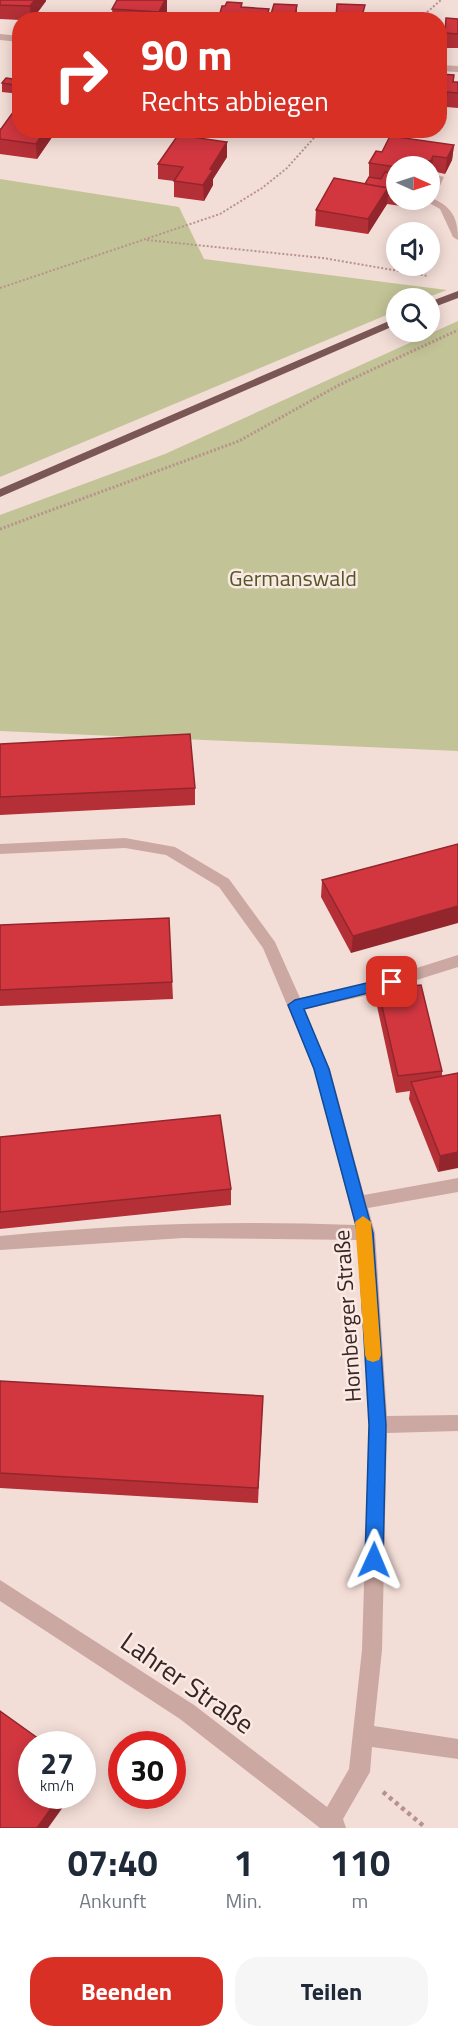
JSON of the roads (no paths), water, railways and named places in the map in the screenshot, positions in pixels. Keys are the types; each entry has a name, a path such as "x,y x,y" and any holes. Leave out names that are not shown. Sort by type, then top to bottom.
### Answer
{"main road":[{"path":"440,301 458,294"},
{"path":"0,493 386,325"}],"street":[{"path":"440,205 444,207 458,237"},
{"name":"Hornberger Straße","path":"0,849 125,843 170,851 224,883 270,946 322,1069 366,1233 378,1425 372,1650 359,1772 334,1825"},
{"path":"295,1005 369,989 458,961"},
{"path":"358,1203 458,1185"},
{"path":"0,1243 41,1238 278,1228 366,1233"},
{"path":"378,1425 458,1423"},
{"name":"Lahrer Straße","path":"0,1590 188,1712 334,1825"},
{"path":"363,1735 458,1749"}],"park label":[{"name":"Germanswald","path":"293,578"}]}
